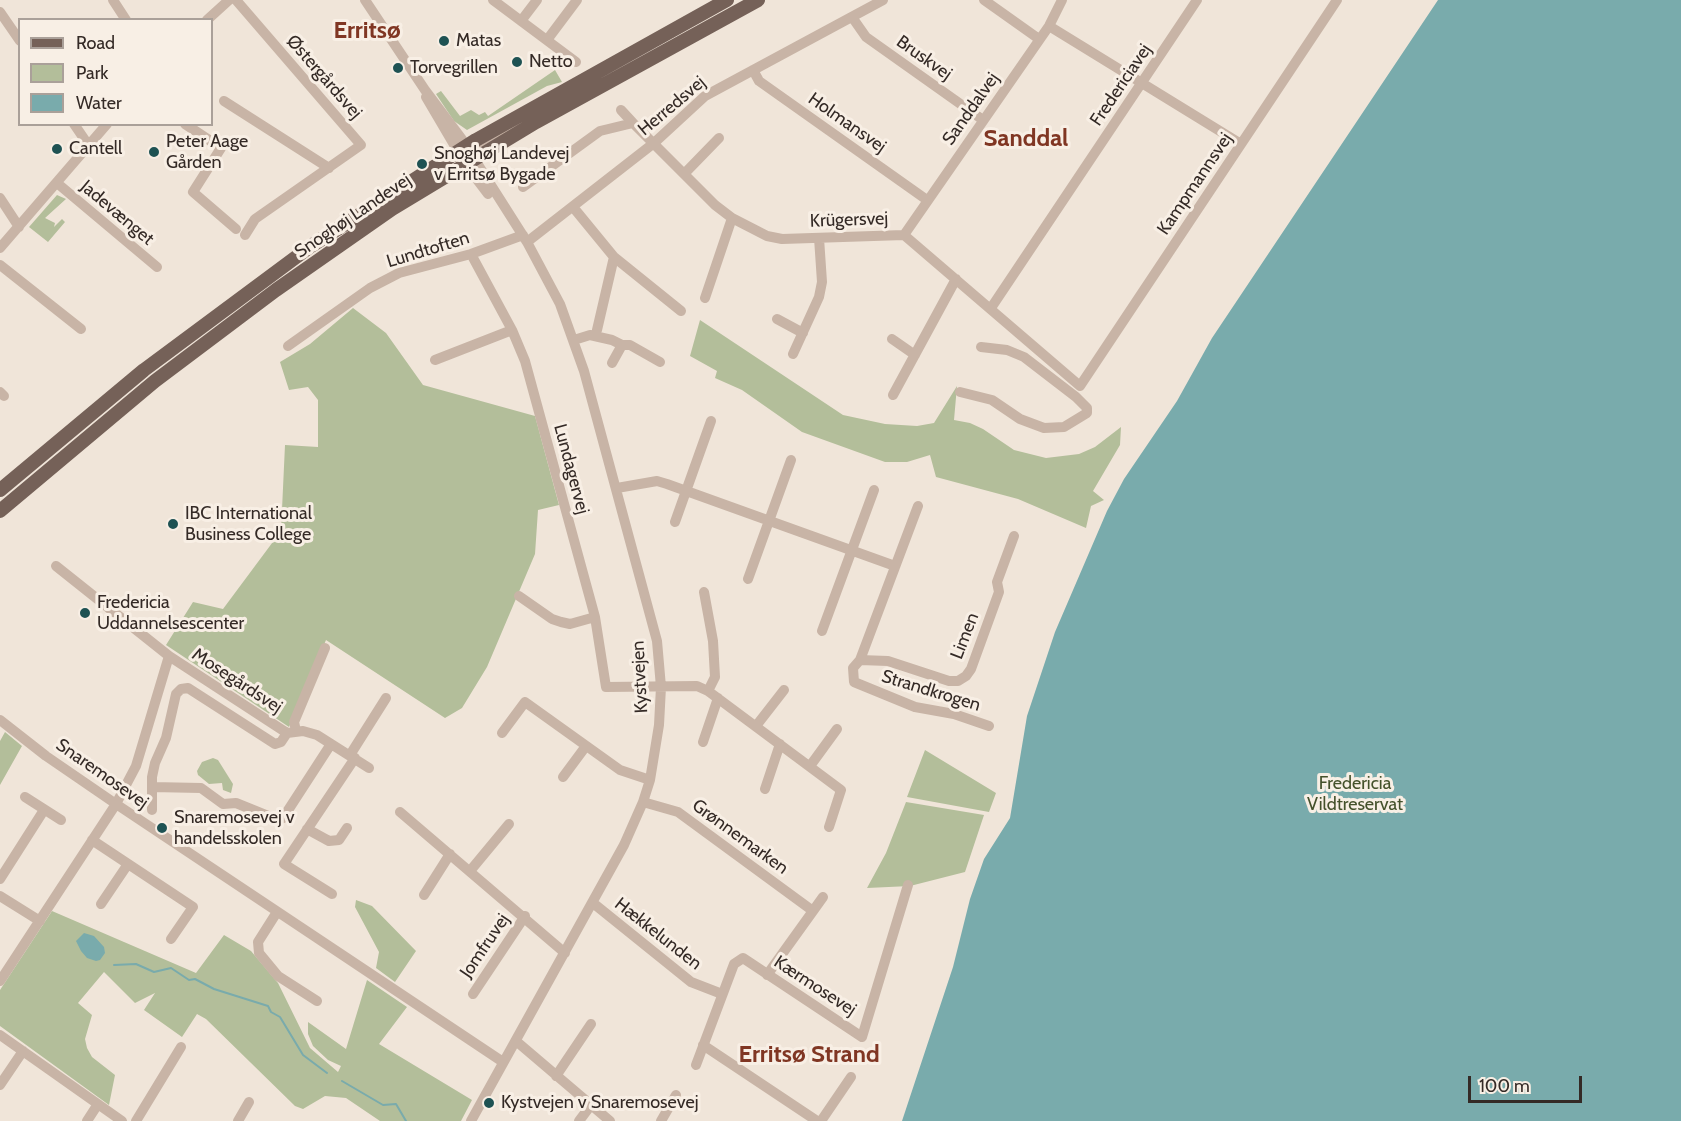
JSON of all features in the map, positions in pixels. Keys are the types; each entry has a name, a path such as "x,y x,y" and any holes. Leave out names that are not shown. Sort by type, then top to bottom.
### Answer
{"main road":[{"name":"Snoghøj Landevej","path":"0,511 155,381 276,290 466,155 557,92 727,0"},
{"name":"Snoghøj Landevej","path":"0,490 144,370 266,278 466,155 592,91 758,0"}],"street":[{"path":"113,0 125,18"},
{"path":"209,18 229,0"},
{"name":"Østergårdsvej","path":"188,126 221,148 193,192 240,232 361,145 236,0"},
{"name":"Kystvejen","path":"365,0 425,90 434,99 466,155 525,238 559,301 574,340 617,488 657,642 660,687 659,725 650,780 643,802 624,845 593,903 471,1121"},
{"path":"493,0 576,62"},
{"path":"521,21 537,0"},
{"path":"547,40 577,0"},
{"name":"Herredsvej","path":"525,238 573,207 654,143 705,96 883,0"},
{"path":"984,0 1039,39"},
{"name":"Sanddalvej","path":"904,235 1048,26 1062,0"},
{"name":"Fredericiavej","path":"991,308 1197,0"},
{"name":"Kampmannsvej","path":"1080,386 1337,0"},
{"path":"0,12 18,38"},
{"name":"Bruskvej","path":"852,17 866,37 983,120"},
{"path":"1048,26 1241,144"},
{"name":"Holmansvej","path":"753,70 759,81 927,200"},
{"path":"224,101 329,168"},
{"name":"Krügersvej","path":"621,110 684,174 732,218 767,236 782,239 904,235 1080,386"},
{"path":"522,187 600,131 633,123"},
{"path":"75,126 89,146"},
{"path":"0,249 105,126"},
{"path":"684,174 719,138"},
{"name":"Jadevænget","path":"57,183 157,267"},
{"path":"0,198 19,226"},
{"path":"573,207 614,257 681,311"},
{"path":"705,298 732,218"},
{"name":"Lundtoften","path":"288,346 370,288 399,273 525,238"},
{"path":"793,354 819,297 822,282 819,238"},
{"name":"Lundagervej","path":"471,254 512,330 525,361 595,617 606,687 660,687"},
{"path":"597,330 614,257"},
{"path":"0,265 81,329"},
{"path":"893,395 956,279"},
{"path":"777,319 803,333"},
{"path":"435,360 512,330"},
{"path":"574,340 590,335 612,340 622,345 630,345 660,362"},
{"path":"892,339 915,355"},
{"path":"1024,357 1031,344"},
{"path":"612,363 622,345"},
{"path":"960,392 992,400 1020,419 1044,428 1064,427 1087,413 1087,408 1024,357 1007,350 981,346"},
{"path":"675,522 711,421"},
{"path":"748,579 791,460"},
{"path":"617,488 657,481 896,566"},
{"path":"822,631 874,490"},
{"path":"860,660 918,506"},
{"name":"Limen","path":"860,660 888,661 949,681 958,681 966,676 971,669 999,592 997,582 1014,536"},
{"name":"Mosegårdsvej","path":"56,566 169,656 291,732 317,735 369,768"},
{"path":"704,592 713,641 715,677 708,691"},
{"path":"519,596 552,619 561,622 570,624 595,617"},
{"name":"Mosegårdsvej","path":"152,810 155,763 169,726 176,694 181,689 188,688 275,744 281,742 291,732 325,648"},
{"name":"Mosegårdsvej","path":"0,981 116,804 136,766 169,656"},
{"name":"Strandkrogen","path":"860,660 853,668 852,676 854,682 859,685 915,707 954,714 989,726"},
{"path":"660,687 697,686 708,691 841,790 829,827"},
{"path":"756,726 784,690"},
{"path":"332,894 284,864 386,698"},
{"path":"703,742 718,698"},
{"path":"502,733 525,702 620,770 650,780"},
{"name":"Snaremosevej","path":"0,720 116,804 503,1062"},
{"path":"150,720 169,726"},
{"path":"810,766 837,729"},
{"path":"152,788 201,788 223,804 236,803 278,820 283,818 331,744"},
{"path":"765,789 780,744"},
{"path":"563,777 586,746"},
{"path":"25,797 61,820"},
{"name":"Grønnemarken","path":"643,802 678,812 813,911"},
{"path":"0,879 44,810"},
{"name":"Jomfruvej","path":"400,812 525,916 565,953"},
{"path":"470,871 509,824"},
{"path":"307,829 329,842 339,840 347,828"},
{"path":"92,840 192,907 171,939"},
{"path":"424,895 450,854"},
{"path":"101,904 128,864"},
{"name":"Kærmosevej","path":"722,994 738,959 743,958 862,1037 908,885"},
{"path":"0,896 40,921"},
{"path":"767,975 823,897"},
{"name":"Hækkelunden","path":"593,903 691,982 722,994"},
{"path":"277,912 258,942 259,953 278,976 317,1001"},
{"name":"Jomfruvej","path":"473,994 525,916"},
{"path":"696,1065 722,994"},
{"path":"556,1076 591,1024"},
{"path":"0,1035 122,1121"},
{"path":"516,1041 610,1121"},
{"path":"703,1045 819,1121 851,1077"},
{"path":"136,1121 181,1047"},
{"path":"0,1085 23,1051"},
{"path":"661,1121 676,1095"},
{"path":"238,1121 249,1102"},
{"path":"87,1121 98,1104"},
{"path":"579,1121 591,1105"}],"green space":[{"path":"555,70 562,82 547,86 467,130 454,121 436,94 441,91 460,116 471,110 479,115 485,112 488,116"},
{"path":"57,195 66,199 45,218 55,223 54,227 62,219 65,222 48,242 29,227"},
{"path":"353,308 386,333 423,385 535,416 559,505 538,510 535,554 487,667 462,708 445,718 326,640 289,727 166,645 193,602 223,609 281,531 285,445 318,447 318,400 308,387 289,390 280,362 310,344"},
{"path":"700,320 843,415 885,424 917,426 934,423 957,386 954,420 970,423 983,429 1014,450 1046,458 1079,454 1095,447 1121,427 1120,445 1093,491 1104,500 1091,506 1086,528 1018,499 936,477 930,455 907,462 885,462 802,432 742,390 715,378 717,371 690,356"},
{"path":"5,732 22,746 0,785 0,741"},
{"path":"925,750 996,793 989,812 907,797"},
{"path":"213,758 218,760 233,784 231,793 223,790 222,783 209,784 198,775 197,771 202,762"},
{"path":"906,802 984,815 965,872 910,886 867,888 886,853"},
{"path":"356,900 372,906 416,951 395,982 376,968 379,952 355,907"},
{"path":"52,911 196,973 224,935 251,951 278,983 310,1048 338,1072 341,1066 328,1060 313,1046 308,1034 308,1022 346,1049 367,980 407,1007 379,1044 472,1100 461,1121 380,1121 346,1098 325,1096 303,1109 295,1106 206,1019 197,1014 182,1037 144,1010 155,993 135,1003 104,972 78,1003 92,1015 85,1039 87,1048 92,1057 115,1075 109,1105 0,1026 0,990"}],"water":[{"name":"Fredericia Vildtreservat","path":"1438,0 1681,0 1681,1121 902,1121 953,967 970,899 984,859 1010,818 1027,716 1055,632 1107,511 1124,479 1177,401 1212,338"},
{"path":"84,933 94,936 104,947 105,953 100,960 87,958 81,951 76,941"}],"waterway":[{"path":"114,965 136,964 154,972 171,968 189,980 195,979 214,989 268,1006 271,1012 280,1017 303,1055 327,1073"},
{"path":"342,1081 383,1105 396,1104 406,1121"}],"place":[{"name":"Matas","path":"444,41"},
{"name":"Netto","path":"517,62"},
{"name":"Torvegrillen","path":"398,68"},
{"name":"Cantell","path":"57,149"},
{"name":"Peter Aage Gården","path":"154,152"},
{"name":"Snoghøj Landevej v Erritsø Bygade","path":"422,164"},
{"name":"IBC International Business College","path":"173,524"},
{"name":"Fredericia Uddannelsescenter","path":"85,613"},
{"name":"Snaremosevej v handelsskolen","path":"162,828"},
{"name":"Kystvejen v Snaremosevej","path":"489,1103"}],"district":[{"name":"Erritsø","path":"367,31"},
{"name":"Sanddal","path":"1026,139"},
{"name":"Erritsø Strand","path":"809,1055"}]}
